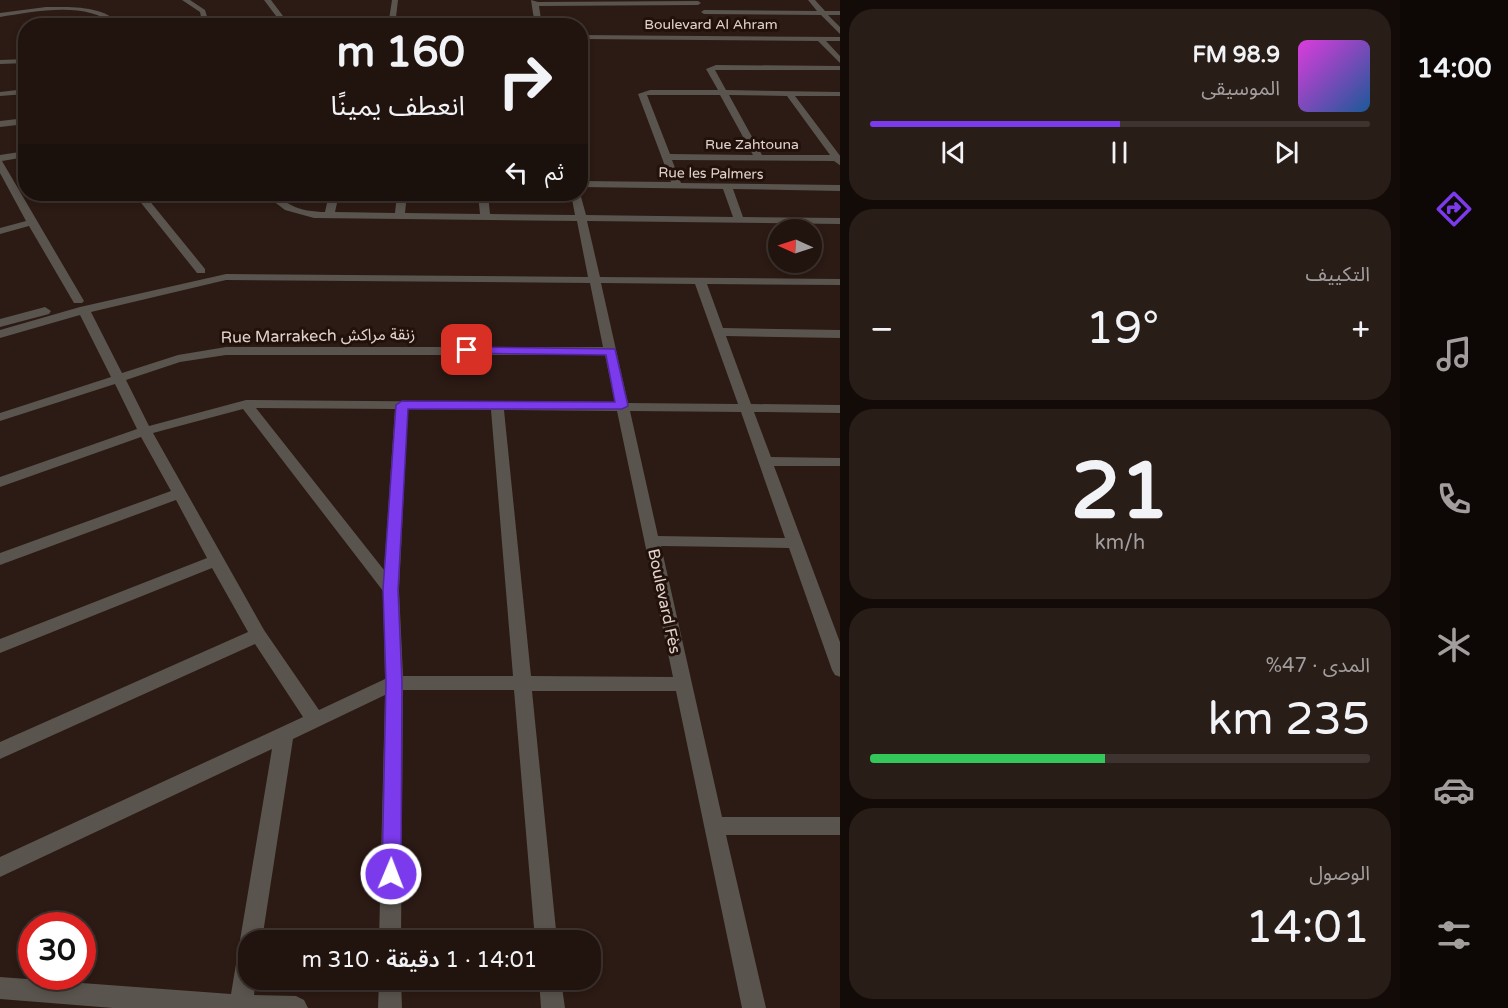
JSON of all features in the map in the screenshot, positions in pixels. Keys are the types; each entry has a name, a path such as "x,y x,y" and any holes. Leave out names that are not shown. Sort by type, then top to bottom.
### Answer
{"street":[{"path":"185,0 203,11 206,18"},
{"path":"267,0 280,18"},
{"path":"392,18 395,0"},
{"path":"811,0 840,33"},
{"path":"537,18 534,2 697,2 710,21"},
{"path":"0,15 47,9 76,9 111,18"},
{"path":"704,12 752,10 840,13"},
{"path":"715,29 720,38"},
{"name":"Boulevard Al Ahram","path":"588,37 840,39"},
{"path":"820,39 840,62"},
{"path":"0,62 18,62"},
{"path":"759,157 710,71 713,67 840,68"},
{"path":"0,94 18,92"},
{"path":"789,93 838,160"},
{"path":"677,186 642,94 840,94"},
{"path":"0,124 18,122"},
{"path":"0,158 18,155"},
{"name":"Rue Zahtouna","path":"667,157 838,160"},
{"path":"0,163 18,199"},
{"name":"Rue les Palmers","path":"588,184 840,188"},
{"path":"727,187 739,220"},
{"path":"0,197 15,194"},
{"path":"20,201 81,306 145,431 258,635 315,719"},
{"path":"145,201 201,271"},
{"path":"280,201 298,212 329,216 836,221 840,236"},
{"path":"329,216 332,201"},
{"path":"400,216 401,201"},
{"path":"484,201 485,216"},
{"name":"Boulevard Fès","path":"578,201 754,1008"},
{"path":"0,231 33,222"},
{"path":"0,334 81,306 201,271 239,268 594,276 700,281 840,282"},
{"path":"0,323 226,277 840,273"},
{"path":"700,281 840,670"},
{"path":"718,332 840,334"},
{"name":"Rue Marrakech زنقة مراكش","path":"0,417 178,359 235,350 610,351"},
{"path":"0,482 145,431 246,404 840,409"},
{"path":"246,404 391,590"},
{"path":"390,930 394,683 391,590 402,405"},
{"path":"497,405 545,930"},
{"path":"765,461 840,462"},
{"path":"0,559 180,493"},
{"path":"652,541 795,543"},
{"path":"0,646 216,560"},
{"path":"0,751 258,635"},
{"path":"0,867 394,683 683,684"},
{"path":"252,930 284,734"},
{"path":"714,826 840,825"},
{"path":"0,988 240,1007 296,1008"},
{"path":"240,1007 243,990"},
{"path":"390,990 390,1008"},
{"path":"551,990 553,1008"}],"route":[{"path":"391,874 394,683 391,590 402,405 622,406 610,351 467,350"}]}
